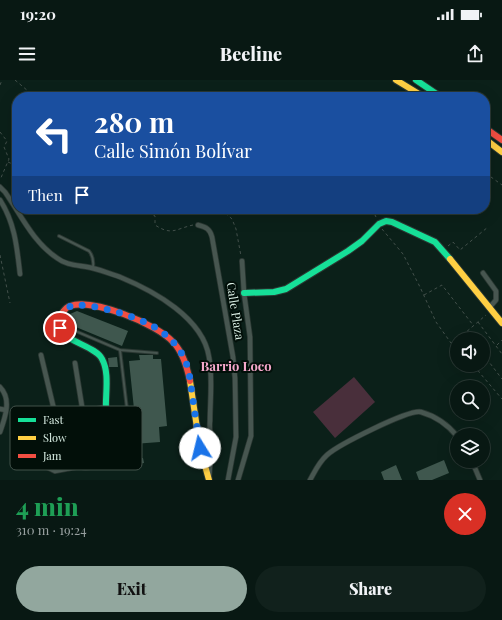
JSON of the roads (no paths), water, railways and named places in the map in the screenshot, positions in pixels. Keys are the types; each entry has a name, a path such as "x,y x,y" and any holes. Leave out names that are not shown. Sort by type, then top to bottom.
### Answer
{"main road":[{"path":"396,80 416,92"},
{"path":"416,80 434,92"},
{"path":"490,132 502,140"},
{"path":"490,143 502,152"},
{"path":"244,294 274,292 286,289 348,251 362,241 379,224 386,221 392,222 435,242 502,323"},
{"path":"106,406 105,377 102,358 95,351 64,335 60,328 62,314 65,310 72,306 78,305 101,308 141,321 152,326 170,338 180,351 188,367 200,448 209,480"}],"street":[{"path":"0,187 12,203"},
{"path":"0,200 11,220 14,231 20,274"},
{"path":"19,214 29,231 48,251 64,262 93,268 133,282 154,294 187,317 202,337 207,349 210,370 211,444 209,480"},
{"name":"Calle Plaza","path":"198,225 206,226 212,237 233,357 236,437 228,480"},
{"path":"238,480 251,436 250,337 244,294 242,261"},
{"path":"482,273 496,290 496,300 490,309"},
{"path":"41,355 53,406"},
{"path":"75,363 82,406"},
{"path":"0,387 6,396 6,410 0,432"},
{"path":"0,409 6,410"},
{"path":"310,480 320,462 333,450 382,424 412,413 421,412 444,423 450,429"},
{"path":"475,468 480,480"}],"lane":[{"path":"59,236 89,251 94,260 93,268"},
{"path":"62,314 69,326 74,330 120,350 157,353"},
{"path":"120,350 127,406"}],"district":[{"name":"Barrio Loco","path":"236,366"}]}
